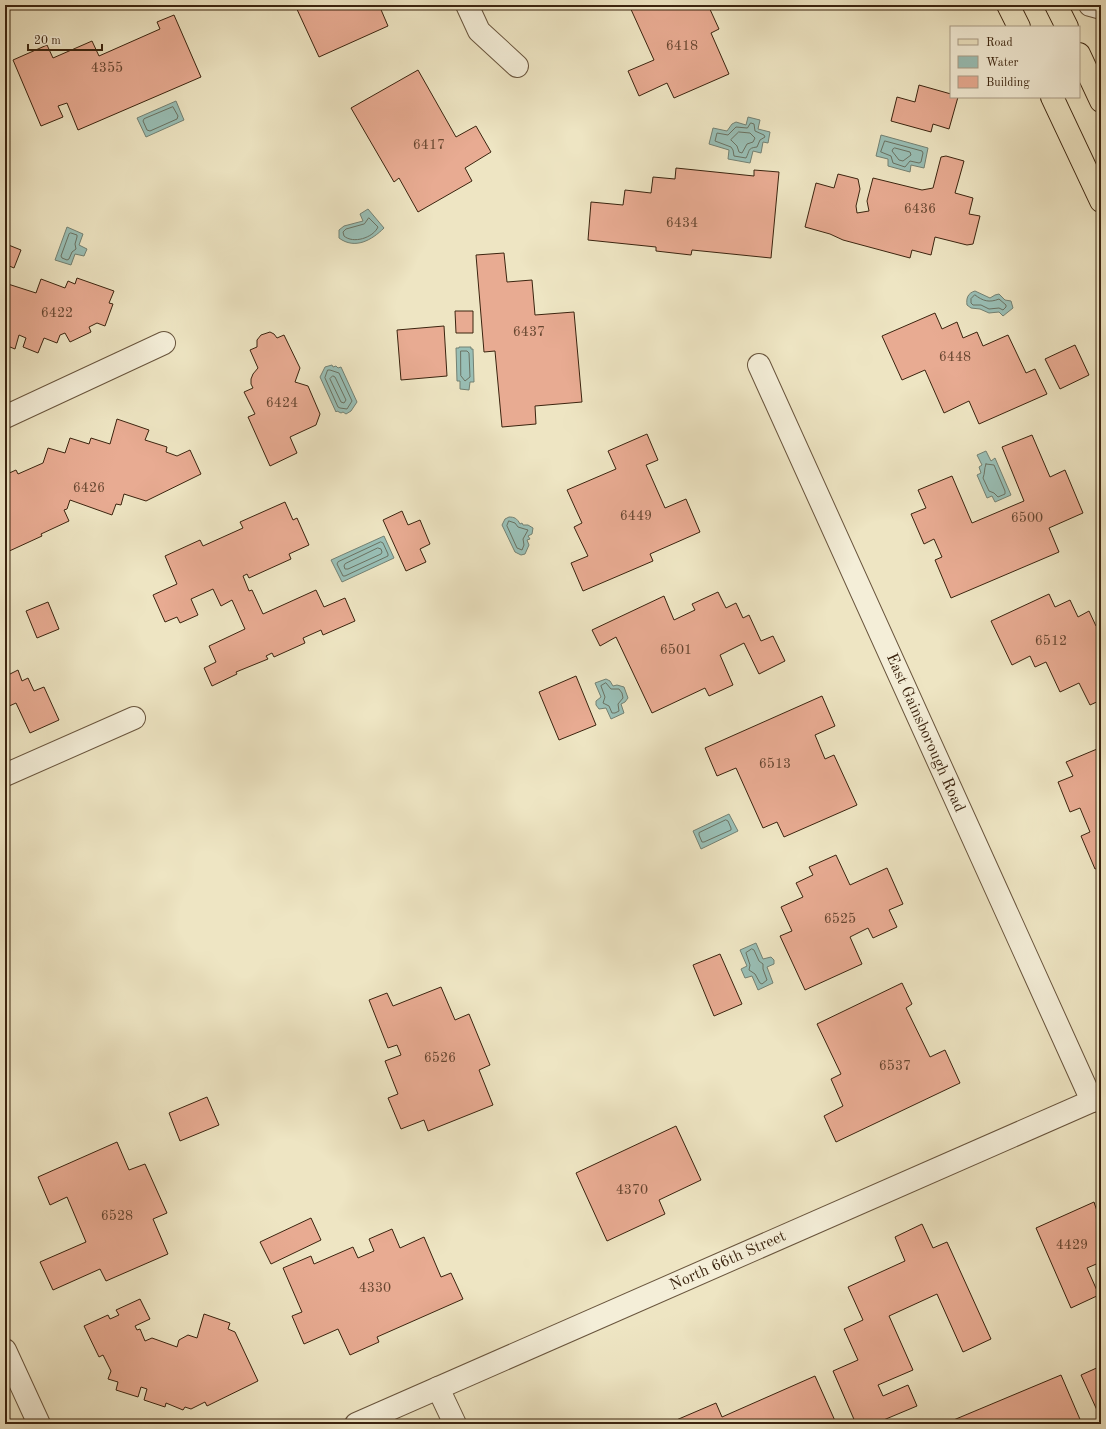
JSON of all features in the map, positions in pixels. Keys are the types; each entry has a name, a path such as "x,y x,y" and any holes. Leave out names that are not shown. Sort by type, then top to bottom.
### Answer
{"main road":[{"path":"1056,5 1066,26"},
{"path":"1080,56 1101,101"},
{"path":"1052,98 1101,201"}],"street":[{"path":"468,5 479,31 516,66"},
{"path":"1090,5 1101,8"},
{"path":"5,417 164,343"},
{"name":"East Gainsborough Road","path":"758,365 1096,1099"},
{"path":"5,775 134,718"},
{"name":"North 66th Street","path":"356,1424 1096,1099"},
{"path":"5,1350 39,1424"},
{"path":"438,1388 455,1424"}],"water":[{"path":"176,101 184,120 146,137 137,118"},
{"path":"748,117 760,120 758,129 770,132 768,143 763,142 761,153 753,151 750,163 728,159 729,150 709,144 713,128 727,131 732,124 736,122 746,125"},
{"path":"881,135 928,148 924,168 911,165 910,172 888,166 888,159 876,156"},
{"path":"368,209 384,228 369,240 363,242 345,242 339,238 339,230 344,226 363,221 360,214"},
{"path":"67,227 83,234 79,245 87,249 84,256 75,254 71,265 55,260"},
{"path":"975,291 990,298 999,294 1005,300 1011,301 1013,308 1003,316 999,312 989,313 980,309 971,308 967,305 967,298 969,294"},
{"path":"471,347 471,349 473,349 474,382 470,382 469,390 460,389 460,381 457,381 456,348"},
{"path":"332,365 333,367 341,367 357,402 351,411 346,414 343,412 336,412 320,377 325,367"},
{"path":"986,451 991,461 995,458 1011,495 995,502 992,496 987,498 977,475 981,473 979,467 982,465 977,455"},
{"path":"509,517 515,518 520,524 522,523 523,525 528,525 533,528 532,534 528,536 530,539 527,540 529,545 525,554 521,555 515,552 502,525 505,519"},
{"path":"384,536 394,558 342,582 331,560"},
{"path":"606,679 610,681 613,686 617,685 624,687 628,698 621,704 624,713 611,719 606,708 599,709 596,705 596,701 601,697 595,683"},
{"path":"729,814 738,831 701,849 693,831"},
{"path":"756,943 763,959 771,957 774,960 774,964 767,967 773,983 758,990 752,976 745,978 741,969 747,966 740,950"}],"building":[{"path":"295,5 379,5 388,26 319,57"},
{"path":"629,5 708,5 719,29 711,33 729,74 674,98 667,83 639,96 628,71 654,60"},
{"path":"174,15 201,77 78,130 67,103 58,106 63,117 41,126 13,60 47,45 53,58 92,41 99,56 160,29 157,22"},
{"path":"418,70 456,137 476,126 491,152 465,168 472,181 418,212 399,178 394,182 351,108"},
{"path":"919,85 950,94 950,98 958,98 949,129 933,124 931,132 891,121 897,97 915,102"},
{"path":"946,156 964,161 955,193 973,198 969,214 980,216 973,244 967,245 935,237 931,255 912,250 910,258 843,240 830,234 805,227 816,183 834,188 838,174 858,179 860,189 856,206 857,213 869,211 867,201 873,178 922,190 933,188 941,157"},
{"path":"676,168 754,176 754,170 779,172 771,258 692,250 691,255 656,251 656,247 588,240 591,202 623,205 625,190 651,193 653,177 675,179"},
{"path":"6,244 21,250 14,268 7,265 5,266"},
{"path":"504,253 507,282 532,280 535,315 574,312 582,402 535,406 536,424 502,427 495,351 484,352 476,255"},
{"path":"77,278 114,291 109,303 113,304 105,326 97,323 89,327 91,332 70,342 65,333 60,335 57,343 44,338 38,353 23,347 26,338 19,335 15,349 5,345 5,293 8,284 36,293 41,279 65,288 68,281 75,284"},
{"path":"455,311 473,311 473,333 456,333"},
{"path":"935,313 942,329 957,322 963,338 977,332 983,346 1008,335 1026,373 1035,369 1047,394 979,424 969,401 944,413 925,370 902,380 882,336"},
{"path":"444,326 447,376 401,380 397,330"},
{"path":"270,332 277,338 284,335 300,368 295,382 308,386 320,414 316,425 290,437 297,453 270,466 248,417 255,414 244,392 253,388 251,379 258,368 250,350 257,347 257,340 261,335"},
{"path":"1075,345 1089,375 1060,389 1045,359"},
{"path":"117,419 149,430 145,440 167,447 166,452 177,456 190,450 201,474 146,501 124,494 121,505 116,504 112,515 70,500 67,509 64,510 69,521 41,534 42,536 5,553 5,475 16,470 18,474 43,463 48,448 65,453 70,438 89,444 91,438 110,444"},
{"path":"647,434 658,460 646,465 665,508 686,499 700,532 650,554 653,561 583,591 571,563 588,556 574,527 582,523 567,490 616,469 608,451"},
{"path":"1032,435 1050,477 1065,470 1083,513 1049,528 1059,552 951,598 935,560 942,557 934,539 924,544 911,514 926,508 918,490 952,476 972,523 1024,501 1002,447"},
{"path":"285,502 293,520 297,518 309,545 289,554 291,559 249,578 247,574 243,576 249,591 252,590 263,614 316,590 324,607 345,598 355,621 323,635 321,630 303,638 305,643 274,657 272,653 266,656 268,659 236,672 237,674 212,686 204,668 216,662 209,646 245,629 232,600 221,606 213,589 191,599 198,615 180,623 177,617 165,622 153,595 177,584 165,556 200,540 203,546 243,528 240,522"},
{"path":"402,511 408,525 420,520 430,544 420,549 426,562 406,571 383,520"},
{"path":"718,592 726,608 736,603 743,618 749,615 761,641 773,636 785,661 759,674 744,643 720,655 733,685 709,696 705,688 652,713 616,637 600,646 592,630 664,596 674,620 695,610 692,604"},
{"path":"1049,594 1055,607 1070,600 1078,617 1089,611 1096,626 1101,624 1101,700 1090,705 1079,683 1060,692 1046,662 1035,667 1030,656 1012,665 991,621"},
{"path":"48,602 59,629 37,638 26,611"},
{"path":"18,670 22,681 28,678 34,691 44,687 59,720 30,733 16,703 7,707 8,709 5,711 5,681 8,679 6,676"},
{"path":"576,676 596,725 559,740 539,692"},
{"path":"822,696 835,726 815,735 825,759 834,755 857,805 784,837 777,822 763,828 736,768 717,776 705,748"},
{"path":"1097,749 1101,759 1101,867 1095,869 1081,836 1090,832 1080,808 1070,812 1058,782 1073,776 1066,762"},
{"path":"836,855 850,885 887,868 903,904 889,910 897,927 873,938 868,928 850,937 862,964 805,990 780,936 792,931 781,907 803,897 796,883 813,875 809,867"},
{"path":"720,954 742,1004 714,1016 693,965"},
{"path":"902,983 912,1004 906,1008 930,1057 945,1050 960,1083 836,1142 824,1116 843,1106 831,1079 841,1074 817,1024"},
{"path":"441,987 455,1020 469,1014 490,1065 479,1070 493,1105 428,1131 424,1120 401,1129 388,1098 398,1094 385,1061 401,1055 397,1045 388,1048 369,1000 387,993 393,1006"},
{"path":"207,1097 219,1125 180,1141 169,1113"},
{"path":"676,1126 701,1180 659,1200 665,1214 607,1241 576,1173"},
{"path":"117,1142 129,1170 145,1164 167,1213 153,1219 168,1254 106,1281 100,1269 53,1290 40,1262 86,1242 67,1197 50,1205 38,1177"},
{"path":"1094,1202 1097,1211 1101,1209 1101,1262 1087,1268 1099,1295 1071,1308 1036,1228"},
{"path":"311,1218 321,1240 271,1264 260,1242"},
{"path":"922,1224 933,1248 947,1242 991,1339 963,1352 937,1294 889,1316 913,1370 878,1385 883,1396 908,1385 917,1406 874,1424 856,1424 833,1371 858,1360 844,1329 863,1320 848,1287 905,1261 895,1237"},
{"path":"392,1229 400,1248 424,1237 441,1277 451,1273 463,1299 377,1337 379,1342 350,1355 338,1329 304,1344 292,1316 302,1312 283,1268 311,1256 314,1264 353,1247 358,1258 374,1251 369,1239"},
{"path":"140,1299 150,1319 135,1326 137,1330 140,1329 145,1341 152,1338 177,1347 179,1340 188,1335 197,1338 204,1314 230,1323 228,1329 235,1332 258,1381 207,1406 205,1402 191,1409 185,1407 183,1410 166,1403 165,1407 144,1400 147,1389 141,1387 138,1397 116,1390 118,1382 108,1379 111,1371 103,1355 99,1357 84,1326 108,1315 110,1319 119,1315 116,1310"},
{"path":"1101,1366 1101,1419 1081,1375"},
{"path":"1061,1375 1082,1424 944,1424"},
{"path":"815,1376 836,1423 834,1424 667,1424 716,1403 722,1417"}]}
